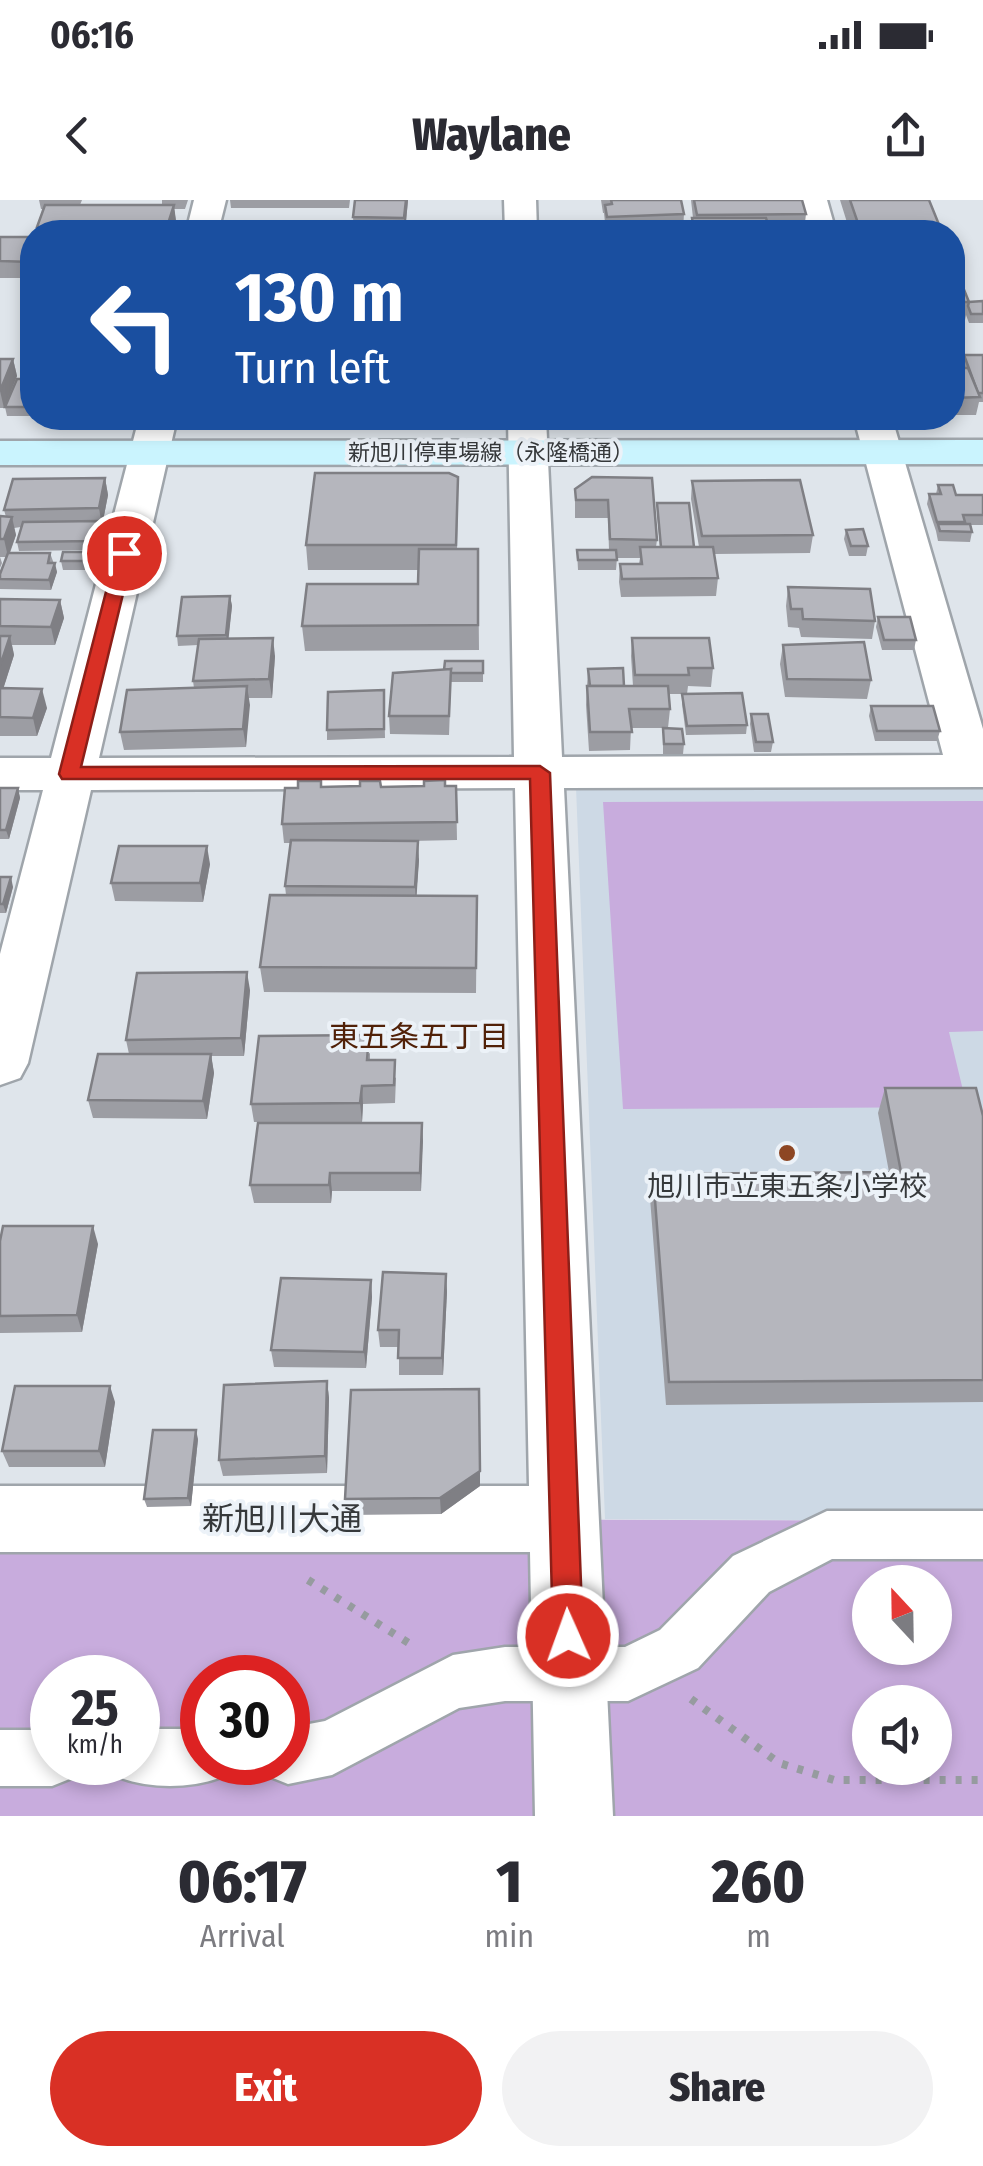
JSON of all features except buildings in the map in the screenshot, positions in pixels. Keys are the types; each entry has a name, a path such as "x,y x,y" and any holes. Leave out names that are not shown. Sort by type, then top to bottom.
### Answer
{"main road":[{"name":"新旭川停車場線（永隆橋通）","path":"0,453 154,435 877,435 983,452"}],"street":[{"path":"0,1063 154,435"},
{"path":"528,435 574,1816"},
{"path":"0,774 977,771 877,435"},
{"name":"新旭川大通","path":"0,1519 564,1518"},
{"path":"310,1752 332,1747 454,1682 505,1674 628,1674 679,1649 751,1574 827,1535 983,1535"},
{"path":"0,1758 30,1758"}],"path":[{"name":"新旭川大通","path":"301,1576 413,1645 457,1664 505,1674"},
{"path":"628,1674 683,1694 779,1763 834,1780 983,1780"}],"shaded area":[{"name":"旭川市立東五条小学校","path":"983,786 983,1521 605,1519 576,787"},
{"path":"983,801 983,1031 949,1032 967,1107 623,1109 603,802"},
{"path":"0,1518 983,1521 983,1816 0,1816"}],"place":[{"name":"旭川市立東五条小学校","path":"787,1153"}],"district":[{"name":"東五条五丁目","path":"419,1037"}],"route":[{"path":"124,553 69,774 540,773 568,1636"}]}
